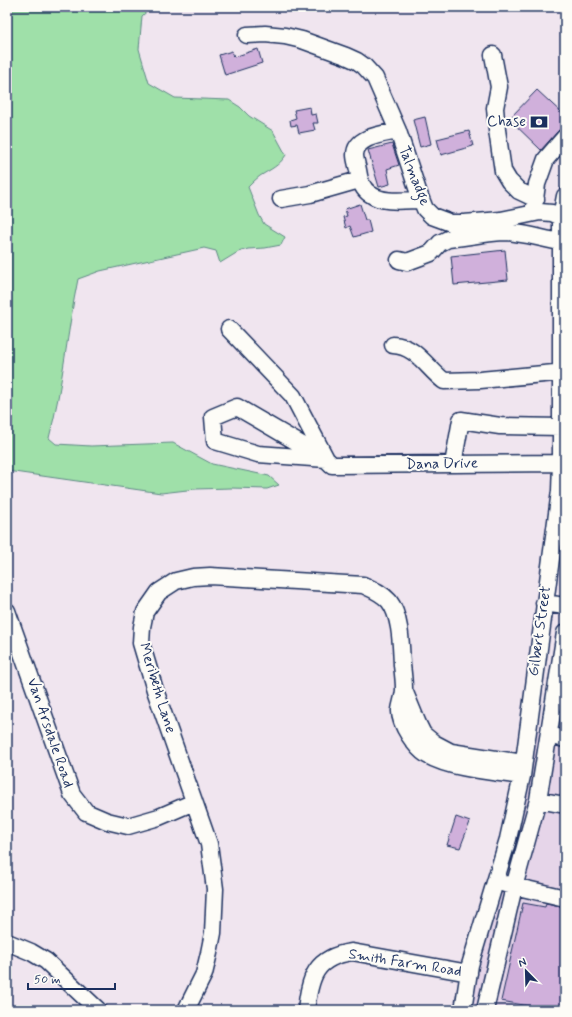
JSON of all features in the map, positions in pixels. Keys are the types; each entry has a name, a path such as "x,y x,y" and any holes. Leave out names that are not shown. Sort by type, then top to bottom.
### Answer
{"street":[{"name":"Talmadge","path":"247,35 265,34 285,36 314,44 346,56 364,66 375,78 398,131 421,200 425,209 432,216 450,223 501,220 535,206 540,212 552,213 561,217"},
{"path":"493,55 499,86 495,108 503,171 509,181 535,206"},
{"path":"398,131 362,141 355,154 359,180 369,194 383,200 421,200"},
{"path":"535,206 537,184 546,159 565,137"},
{"path":"281,199 310,194 359,180"},
{"name":"Gilbert Street","path":"468,1008 468,973 508,839 522,770 544,603 560,524 562,492 561,426 563,372 563,266 561,217 565,196"},
{"path":"399,260 407,262 431,253 440,243 448,239 503,232 561,242"},
{"path":"229,329 293,396 326,459"},
{"path":"392,345 413,350 434,373 444,381 480,380 563,372"},
{"path":"238,407 326,459 258,454 215,441 213,417 238,407"},
{"path":"453,464 461,420 500,426 561,426"},
{"name":"Dana Drive","path":"326,459 332,465 561,463"},
{"name":"Meribeth Lane","path":"186,1010 204,974 213,933 215,888 209,844 155,690 141,642 145,612 159,592 176,581 194,577 217,577 363,585 379,592 389,601 395,613 400,634 404,690 400,712 408,734 416,747 439,761 456,765 522,770"},
{"path":"544,603 565,606"},
{"name":"Van Arsdale Road","path":"7,611 72,794 86,812 107,821 128,826 159,817 194,802"},
{"path":"485,1010 514,887 538,800 548,735 562,677 565,633"},
{"path":"548,735 565,739"},
{"path":"538,800 565,805"},
{"path":"496,882 565,898"},
{"path":"7,942 31,952 46,961 98,1010"},
{"name":"Smith Farm Road","path":"306,1010 309,986 315,972 331,957 341,953 352,952 468,973"}],"shaded area":[{"path":"527,729 565,735 565,1010 468,1010"}],"green space":[{"path":"7,7 152,7 142,16 139,49 149,83 175,98 229,100 240,107 249,116 273,131 286,155 278,165 260,176 248,187 264,224 285,237 281,245 248,249 238,252 220,263 216,251 204,248 100,271 78,279 58,399 49,438 56,444 91,446 173,443 212,464 269,476 279,485 267,489 196,489 161,493 7,471"}],"building":[{"path":"258,49 262,63 225,75 219,55 232,51 234,57"},
{"name":"Chase","path":"537,90 565,116 565,125 541,150 509,119"},
{"path":"310,107 311,115 316,114 318,123 313,123 315,130 299,133 297,125 291,126 290,120 296,118 294,110"},
{"path":"425,117 431,144 420,147 413,120"},
{"path":"469,131 473,146 441,155 437,139"},
{"path":"392,144 399,165 387,169 390,184 379,187 368,150"},
{"path":"360,204 365,220 368,220 371,232 354,237 350,226 346,228 343,217 347,216 345,209"},
{"path":"505,250 508,280 454,285 451,256"},
{"path":"456,817 470,822 460,848 447,845"},
{"path":"523,903 545,907 546,903 565,907 565,1010 551,1010 501,1001"}],"place":[{"name":"Chase","path":"539,122"}]}
